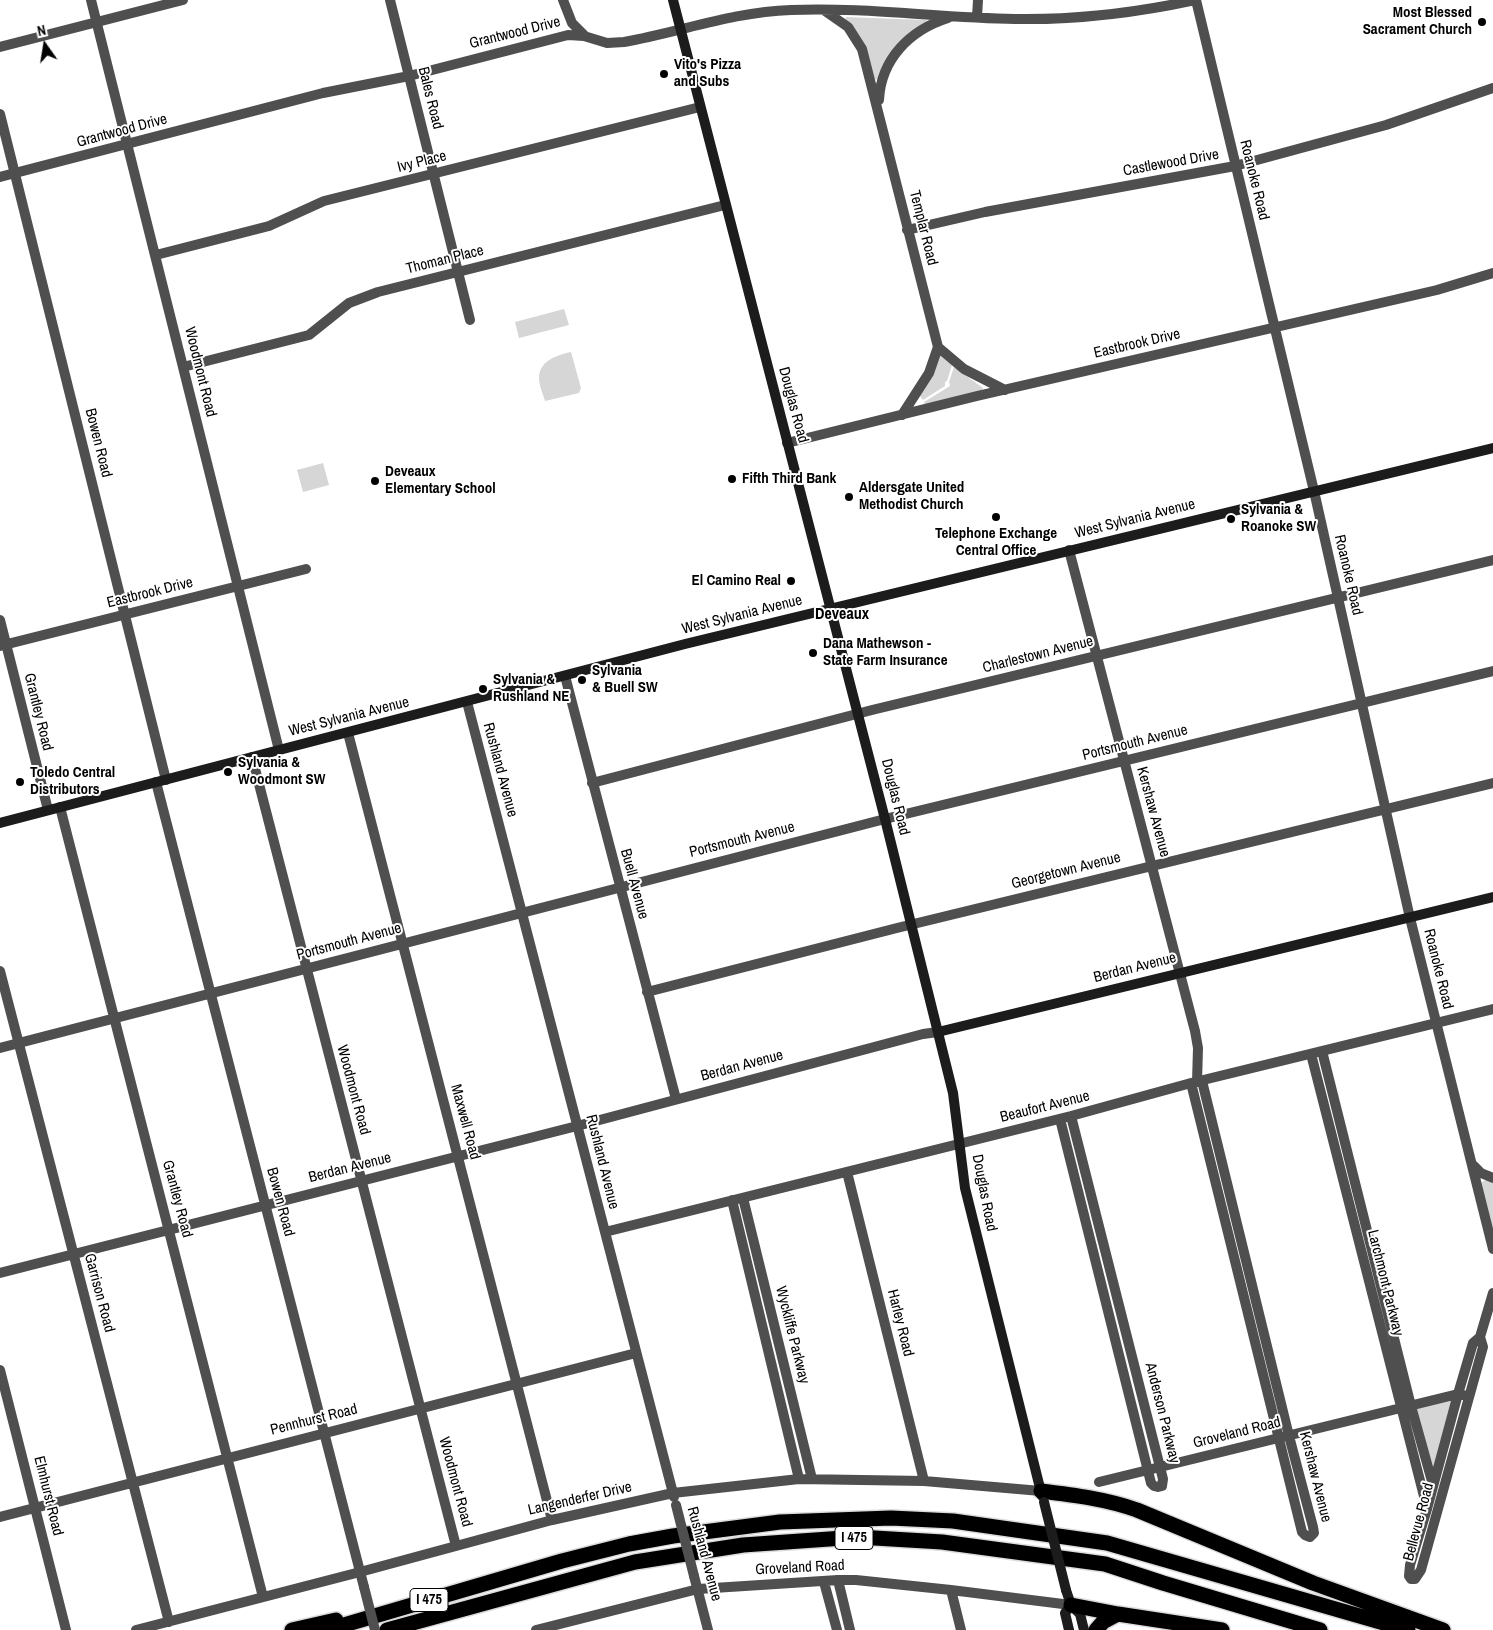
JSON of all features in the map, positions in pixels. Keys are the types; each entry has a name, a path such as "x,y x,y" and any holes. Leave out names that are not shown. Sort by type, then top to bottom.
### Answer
{"highway":[{"path":"1043,1497 1089,1497 1110,1501 1137,1510 1313,1583 1443,1630"},
{"name":"I 475","path":"327,1630 532,1570 629,1544 745,1525 891,1518 1009,1528 1107,1543 1408,1630"},
{"name":"I 475","path":"387,1630 635,1562 743,1545 858,1537 942,1542 1105,1564 1320,1630"},
{"path":"292,1630 478,1580 532,1570"},
{"path":"1071,1605 1222,1630"},
{"path":"1096,1630 1103,1622 1118,1614"}],"street":[{"name":"Woodmont Road","path":"91,0 279,750"},
{"path":"0,47 183,0"},
{"name":"Bales Road","path":"390,0 470,320"},
{"path":"563,0 572,23 584,36"},
{"name":"Douglas Road","path":"673,0 885,819 938,1032 953,1093 968,1200 1066,1590 1071,1605 1080,1614 1084,1630"},
{"path":"977,17 978,0"},
{"name":"Grantwood Drive","path":"0,177 323,93 409,76 561,36 584,36 602,42 618,43 751,13 793,10 1014,19 1085,17 1147,10 1195,0"},
{"name":"Roanoke Road","path":"1195,0 1314,491 1435,1023 1493,1249"},
{"name":"Templar Road","path":"825,10 843,22 859,42 862,49 938,347"},
{"name":"Templar Road","path":"880,116 879,98 881,83 891,60 899,48 909,38 928,25 956,16"},
{"name":"Castlewood Drive","path":"907,230 985,212 1235,166 1386,124 1493,88"},
{"name":"Ivy Place","path":"156,255 269,226 324,201 700,107"},
{"name":"Bowen Road","path":"0,114 125,615 210,993 375,1630"},
{"name":"Thoman Place","path":"183,367 309,335 349,303 378,292 725,204"},
{"name":"Eastbrook Drive","path":"787,443 1005,390 1436,290 1493,273"},
{"path":"902,415 929,373 938,347 964,369 1005,390"},
{"name":"West Sylvania Avenue","path":"0,823 685,644 1493,448"},
{"name":"Kershaw Avenue","path":"1069,550 1198,1048 1196,1082 1278,1438 1302,1532 1305,1536 1310,1537 1314,1533 1313,1527 1196,1082"},
{"name":"Charlestown Avenue","path":"592,783 858,714 1493,560"},
{"name":"Eastbrook Drive","path":"3,646 306,569"},
{"name":"Grantley Road","path":"0,620 3,646 48,810"},
{"name":"Portsmouth Avenue","path":"0,1048 885,819 1493,671"},
{"name":"Buell Avenue","path":"565,676 676,1099"},
{"name":"Rushland Avenue","path":"467,702 708,1630"},
{"name":"Maxwell Road","path":"348,733 552,1520"},
{"name":"Woodmont Road","path":"252,758 456,1546"},
{"name":"Georgetown Avenue","path":"647,992 911,924 1493,783"},
{"name":"Grantley Road","path":"60,808 263,1597"},
{"name":"Berdan Avenue","path":"0,1273 577,1126 923,1034 938,1032 1493,897"},
{"name":"Garrison Road","path":"0,972 169,1622"},
{"name":"Beaufort Avenue","path":"605,1232 1060,1119 1196,1082 1493,1009"},
{"name":"Larchmont Parkway","path":"1322,1051 1432,1511"},
{"name":"Larchmont Parkway","path":"1311,1054 1407,1407 1438,1487"},
{"name":"Anderson Parkway","path":"1060,1119 1148,1470 1152,1483 1158,1488 1162,1486 1163,1479 1071,1116"},
{"name":"Roanoke Road","path":"1469,1157 1474,1168 1481,1174 1493,1178"},
{"name":"Harley Road","path":"847,1172 924,1481"},
{"name":"Wyckliffe Parkway","path":"738,1199 799,1479"},
{"name":"Wyckliffe Parkway","path":"738,1199 812,1479"},
{"name":"Bellevue Road","path":"1432,1511 1410,1565 1409,1576 1411,1579 1415,1579 1421,1570 1458,1394 1472,1343 1480,1336 1493,1293"},
{"name":"Bellevue Road","path":"1438,1487 1469,1396 1483,1347 1480,1336"},
{"name":"Pennhurst Road","path":"0,1517 636,1353"},
{"name":"Elmhurst Road","path":"0,1370 66,1630"},
{"name":"Groveland Road","path":"1099,1482 1458,1394 1469,1396"},
{"name":"Langenderfer Drive","path":"136,1630 552,1520 672,1492 812,1479 924,1481 1043,1497"},
{"path":"838,1580 850,1630"},
{"name":"Groveland Road","path":"536,1630 698,1589 838,1580 856,1580 951,1590 1071,1605"},
{"path":"824,1582 837,1630"},
{"path":"951,1590 961,1630"},
{"name":"Douglas Road","path":"1069,1630 1064,1613 1071,1605"},
{"path":"578,1619 581,1630"}],"shaded area":[{"path":"846,17 926,20 928,22 878,80 874,79 868,54 857,33 845,20"},
{"path":"564,309 569,325 519,338 515,322"},
{"path":"571,352 581,388 579,393 545,401 539,381 542,367 555,357"},
{"path":"939,353 952,365 947,381 945,386 923,400 920,396"},
{"path":"954,367 983,388 981,392 925,405 924,402 950,386 949,382"},
{"path":"323,463 329,485 303,492 297,470"},
{"path":"1487,1179 1493,1181 1493,1233 1481,1186 1482,1182"},
{"path":"1455,1396 1434,1469 1414,1407"}],"place":[{"name":"Most Blessed Sacrament Church","path":"1482,22"},
{"name":"Vito's Pizza and Subs","path":"664,74"},
{"name":"Fifth Third Bank","path":"732,479"},
{"name":"Deveaux Elementary School","path":"375,481"},
{"name":"Aldersgate United Methodist Church","path":"849,497"},
{"name":"Telephone Exchange Central Office","path":"996,517"},
{"name":"Sylvania & Roanoke SW","path":"1231,519"},
{"name":"El Camino Real","path":"791,581"},
{"name":"Dana Mathewson - State Farm Insurance","path":"813,653"},
{"name":"Sylvania & Buell SW","path":"582,680"},
{"name":"Sylvania & Rushland NE","path":"483,689"},
{"name":"Sylvania & Woodmont SW","path":"228,772"},
{"name":"Toledo Central Distributors","path":"20,782"}],"district":[{"name":"Deveaux","path":"842,615"}]}
